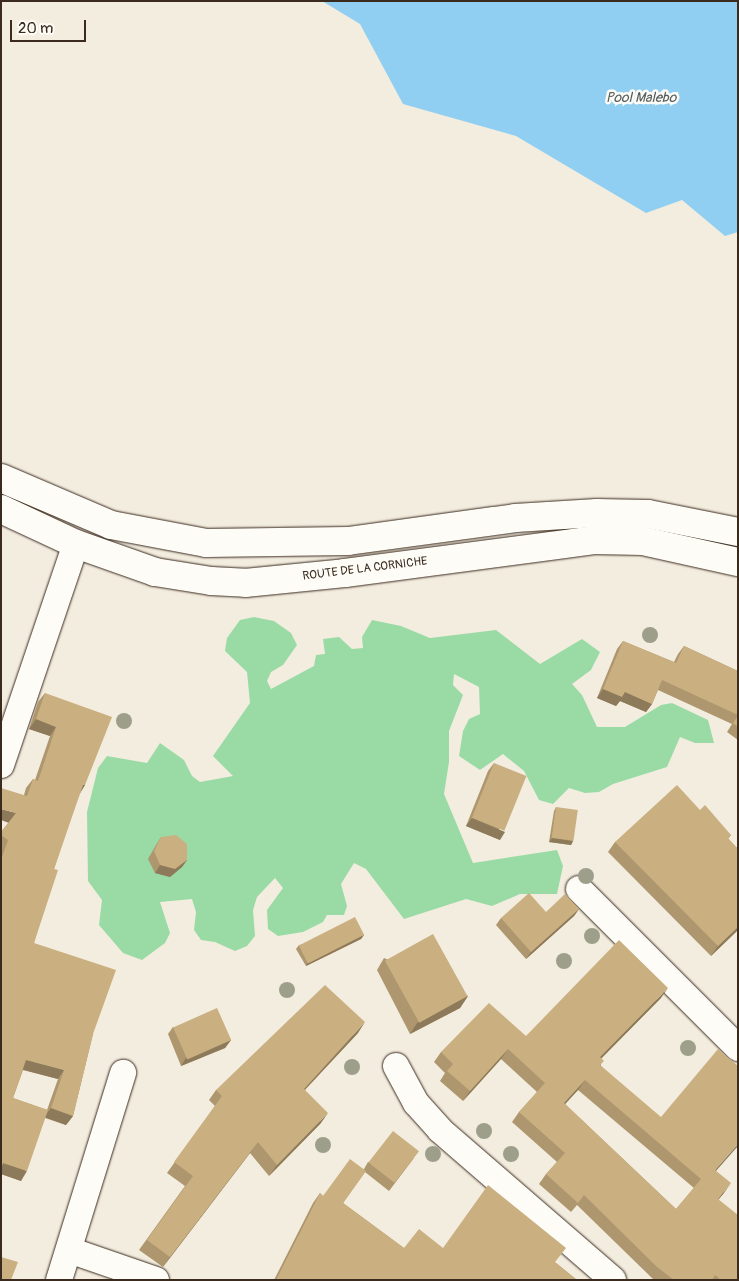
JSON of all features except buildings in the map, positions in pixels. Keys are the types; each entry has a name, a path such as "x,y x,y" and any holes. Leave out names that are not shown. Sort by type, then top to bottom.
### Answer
{"main road":[{"path":"1,478 111,525 206,542 348,541 515,518 597,513 648,514 738,532"},
{"name":"ROUTE DE LA CORNICHE","path":"1,509 76,544 155,572 245,583 404,566 594,540 643,541 738,562"}],"street":[{"path":"1,765 76,544"},
{"path":"579,889 738,1048"},
{"path":"396,1066 416,1104 440,1130 613,1280"},
{"path":"59,1280 123,1073"},
{"path":"68,1250 156,1280"}],"green space":[{"path":"254,617 274,621 291,633 297,645 283,665 271,672 267,681 271,689 314,666 316,655 325,654 323,639 339,637 352,649 363,648 362,637 372,620 401,626 430,638 496,630 540,664 582,639 600,652 591,670 572,684 582,695 597,727 625,727 661,705 672,703 708,720 714,743 695,743 680,737 667,767 613,784 599,792 585,793 569,788 553,804 539,800 524,771 503,754 480,770 459,756 463,731 469,719 480,714 479,687 454,674 453,685 463,695 449,731 449,762 444,794 473,863 557,850 563,866 557,894 520,894 492,906 466,899 404,919 366,869 354,863 341,884 347,906 344,915 327,915 323,922 303,932 278,936 268,929 267,910 283,888 275,878 257,897 253,910 255,936 247,946 235,951 215,942 201,940 194,930 196,912 192,899 160,902 170,933 165,943 142,960 123,953 99,925 102,900 88,881 87,812 98,768 107,756 147,763 160,743 184,760 192,776 200,782 233,776 213,756 250,703 247,672 225,651 227,638 240,620"}],"water":[{"name":"Pool Malebo","path":"322,1 738,1 738,232 725,236 682,200 646,213 516,136 403,104 360,24"}]}
